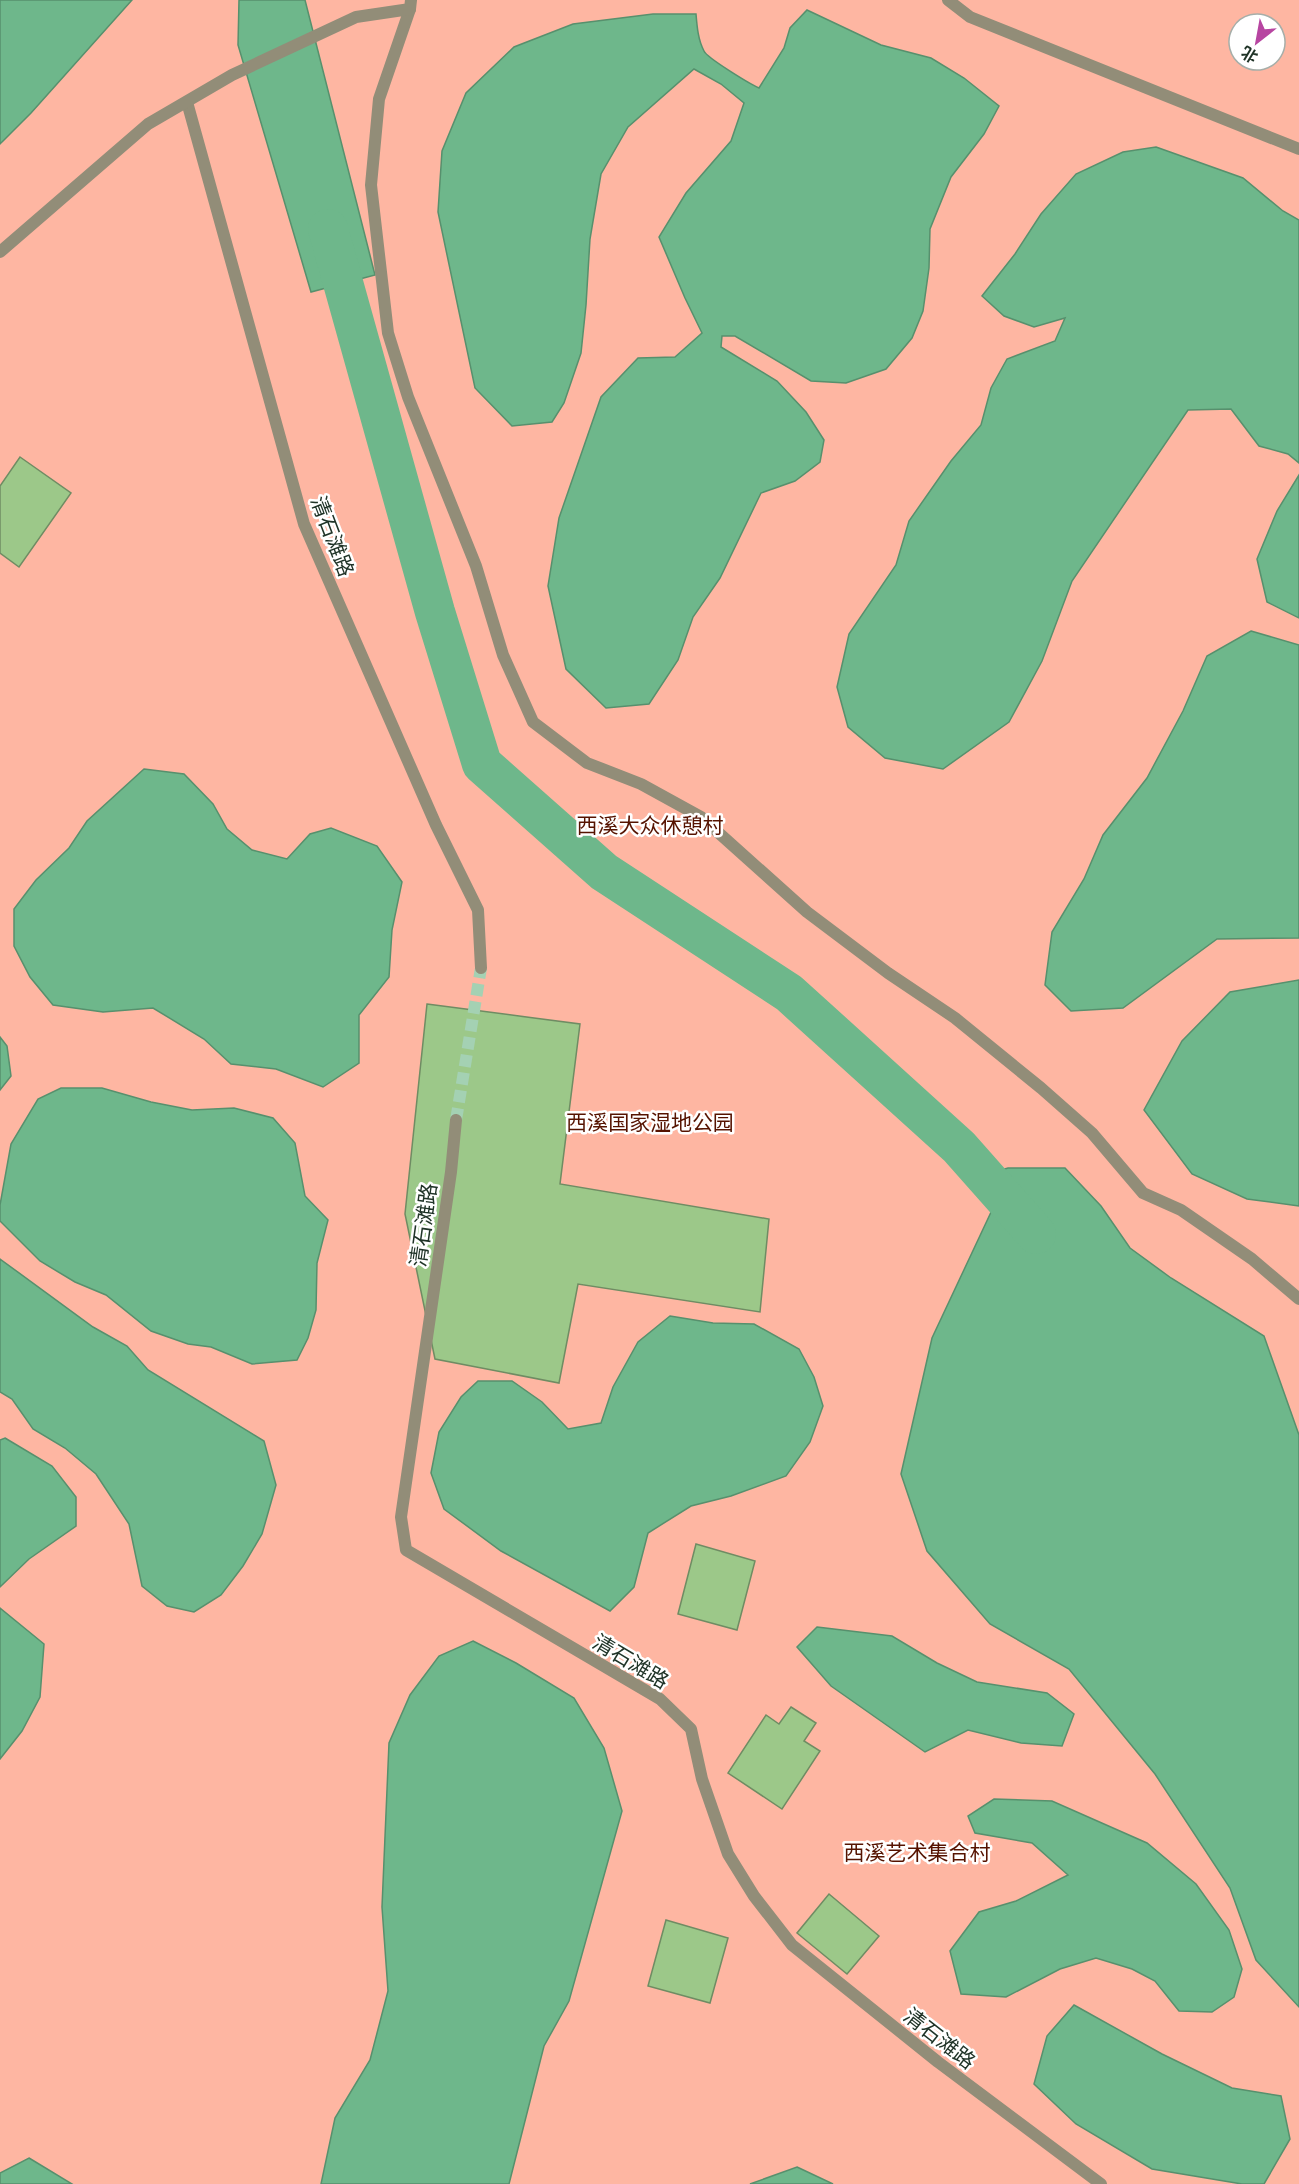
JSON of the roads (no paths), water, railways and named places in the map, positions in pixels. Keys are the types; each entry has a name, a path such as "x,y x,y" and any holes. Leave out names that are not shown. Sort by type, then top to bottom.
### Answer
{"street":[{"path":"948,0 970,17 1299,149"},
{"path":"0,252 148,124 232,75 356,16 410,4"},
{"path":"410,4 379,99 371,185 388,333 408,397 476,567 503,655 533,722 587,762 641,784 701,817 807,912 888,973 955,1018 1041,1088 1092,1133 1143,1192 1181,1210 1252,1259 1299,1299"},
{"name":"清石滩路","path":"187,102 304,524 436,825 478,910 481,968"},
{"name":"清石滩路","path":"456,1120 401,1517 406,1550 660,1699 691,1729 702,1779 728,1854 754,1896 792,1945 938,2062 1101,2184"}],"waterway":[{"path":"328,229 435,612 482,764 604,872 789,993 959,1147 1036,1234"}],"tunnel":[{"path":"456,1120 481,968"}],"park label":[{"name":"西溪大众休憩村","path":"650,825"},
{"name":"西溪国家湿地公园","path":"650,1122"},
{"name":"西溪艺术集合村","path":"917,1852"}]}
